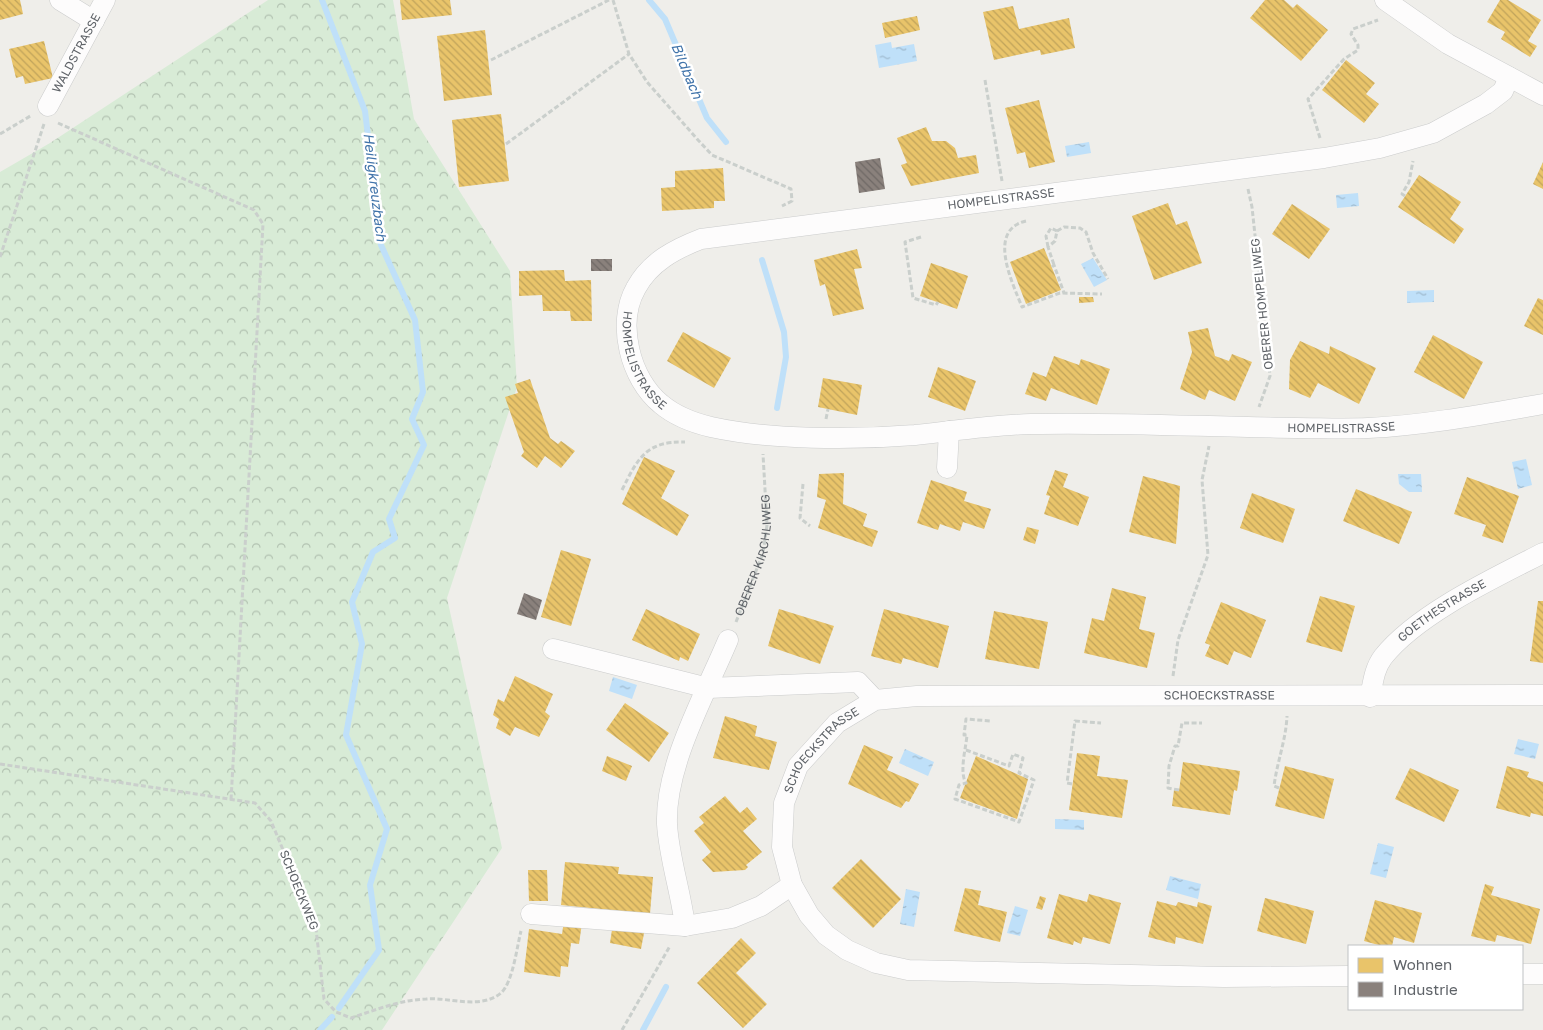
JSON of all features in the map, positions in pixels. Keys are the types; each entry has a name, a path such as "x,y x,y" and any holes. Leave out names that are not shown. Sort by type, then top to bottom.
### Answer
{"street":[{"path":"60,0 94,21"},
{"name":"WALDSTRASSE","path":"47,112 104,0"},
{"path":"1385,0 1448,44 1543,95"},
{"name":"HOMPELISTRASSE","path":"1509,77 1503,91 1486,104 1433,133 1380,148 1324,158 701,239 676,249 657,262 636,288 628,314 627,340 635,369 660,404 685,418 710,426 762,433 838,438 1021,424 1111,422 1252,428 1368,428 1452,420 1543,404"},
{"path":"947,468 949,431"},
{"name":"GOETHESTRASSE","path":"1370,697 1374,675 1382,658 1426,619 1478,587 1543,553"},
{"path":"685,926 667,826 667,800 674,770 728,640"},
{"path":"553,649 708,688 858,682 875,700"},
{"name":"SCHOECKSTRASSE","path":"1348,976 1224,977 908,970 876,963 847,950 826,935 809,915 792,885 782,847 784,803 798,766 837,723 875,700 917,696 1370,697 1543,695"},
{"path":"531,914 685,926 732,918 762,906 792,885"},
{"path":"1523,974 1543,974"}],"path":[{"path":"491,60 609,0"},
{"path":"614,0 629,54 647,82 712,154 791,189 792,201 775,208"},
{"path":"1324,158 1308,99 1344,59 1358,50 1358,45 1351,34 1353,30 1370,24 1372,21"},
{"path":"506,144 629,54"},
{"path":"985,80 1001,174"},
{"path":"0,134 47,112"},
{"path":"0,257 47,112"},
{"path":"47,112 254,210 263,224 232,800"},
{"path":"1405,196 1402,194 1409,182 1411,164 1414,158"},
{"name":"OBERER HOMPELIWEG","path":"1248,188 1252,207 1270,376 1252,428"},
{"path":"1026,222 1018,223 1007,235 1005,264 1022,307 1064,293 1102,294"},
{"path":"1048,247 1055,241 1057,231 1064,227 1080,228 1086,232 1093,254 1108,279"},
{"path":"1057,231 1051,228 1047,231 1048,247 1053,266 1064,293"},
{"path":"921,237 905,242 913,298 936,305 938,302"},
{"path":"622,490 636,461 643,453 657,445 670,442 692,444"},
{"name":"OBERER KIRCHLIWEG","path":"728,640 763,553 767,525 763,445"},
{"path":"1172,684 1178,640 1208,555 1202,480 1208,453"},
{"path":"803,484 800,518 810,526"},
{"path":"1279,788 1274,786 1275,776 1287,727 1287,710"},
{"path":"966,750 1009,766 1013,754 1023,758 1019,773 1034,780 1019,822 955,799 960,785 966,783 963,778 966,750 966,719 991,722"},
{"path":"1072,784 1066,783 1075,721 1101,723"},
{"path":"1179,790 1168,788 1170,766 1175,746 1178,746 1182,723 1202,723"},
{"name":"SCHOECKWEG","path":"0,764 256,803 271,821 316,928 324,999 336,1012 351,1018 381,1008 425,999 482,1002 502,992 513,969 521,929 531,914"},
{"path":"622,1030 677,934 685,926"}],"green space":[{"path":"268,0 393,0 414,119 510,271 517,387 447,598 502,848 382,1030 0,1030 0,172 50,143"}],"water":[{"path":"891,42 892,48 914,44 917,61 879,68 875,45"},
{"path":"1089,142 1091,153 1067,157 1065,146"},
{"path":"1358,193 1359,206 1337,208 1336,195"},
{"path":"1093,258 1107,280 1094,287 1081,264"},
{"path":"1434,290 1434,302 1407,303 1407,291"},
{"path":"1526,459 1532,485 1518,489 1512,462"},
{"path":"1398,474 1421,474 1422,492 1409,492 1399,484"},
{"path":"613,677 637,685 632,699 609,691"},
{"path":"1518,739 1539,744 1535,759 1514,754"},
{"path":"905,749 934,762 928,776 899,763"},
{"path":"1055,819 1084,820 1084,830 1055,829"},
{"path":"1378,843 1394,847 1386,878 1370,874"},
{"path":"1170,876 1201,884 1198,899 1166,890"},
{"path":"906,889 920,892 914,927 900,924"},
{"path":"1015,906 1028,910 1020,936 1007,933"}],"building: Wohnen":[{"path":"0,0 20,0 23,14 0,20"},
{"path":"400,0 450,0 452,15 402,20"},
{"path":"1265,0 1284,0 1293,8 1297,4 1328,30 1301,61 1250,18"},
{"path":"1500,0 1508,0 1541,20 1528,41 1537,46 1530,57 1501,39 1505,32 1487,22"},
{"path":"1013,6 1019,29 1069,18 1075,48 1041,55 1040,50 994,60 983,12"},
{"path":"917,16 920,30 885,38 882,23"},
{"path":"485,30 492,95 444,101 437,36"},
{"path":"44,41 53,78 25,84 23,76 16,78 9,49"},
{"path":"1346,60 1375,83 1366,94 1379,104 1364,123 1322,90"},
{"path":"1039,100 1055,162 1029,168 1025,152 1017,154 1005,108"},
{"path":"501,114 509,181 459,187 452,120"},
{"path":"926,127 932,141 946,141 955,148 958,158 976,155 979,173 911,186 901,165 907,163 897,138"},
{"path":"1543,162 1543,189 1533,184"},
{"path":"723,168 725,201 714,201 714,208 662,211 661,188 675,187 675,171"},
{"path":"1419,175 1461,202 1450,219 1464,229 1454,244 1398,207"},
{"path":"1168,203 1176,225 1187,221 1202,263 1154,280 1132,216"},
{"path":"1292,204 1330,229 1309,259 1272,234"},
{"path":"1044,248 1061,290 1026,304 1010,262"},
{"path":"857,249 862,268 854,269 864,309 833,316 825,284 820,286 814,260"},
{"path":"931,263 968,276 957,309 920,296"},
{"path":"564,270 565,281 591,280 592,321 571,321 570,311 543,311 542,295 519,296 519,271"},
{"path":"1079,297 1093,297 1094,302 1079,303"},
{"path":"1538,298 1543,300 1543,335 1524,326"},
{"path":"1208,328 1215,356 1229,361 1232,354 1252,362 1235,401 1209,390 1205,400 1180,389 1192,352 1188,332"},
{"path":"683,332 731,358 714,388 667,361"},
{"path":"1433,335 1483,362 1464,399 1414,372"},
{"path":"1300,341 1329,354 1330,346 1376,368 1359,404 1318,383 1310,398 1289,389 1290,360"},
{"path":"1054,356 1079,365 1081,359 1110,369 1097,405 1051,388 1046,401 1025,394 1033,372 1046,377"},
{"path":"938,367 976,381 965,411 928,397"},
{"path":"823,378 862,385 857,415 818,407"},
{"path":"530,379 550,438 558,444 561,441 575,451 561,468 545,456 537,468 521,456 524,452 505,397 518,393 515,384"},
{"path":"644,457 675,471 661,498 689,515 677,536 622,504"},
{"path":"1055,470 1068,474 1063,487 1089,497 1078,526 1044,514 1050,496 1046,495"},
{"path":"844,473 843,504 867,514 863,526 878,531 872,547 818,528 826,500 817,497 819,474"},
{"path":"1143,476 1180,486 1176,544 1129,532"},
{"path":"1467,477 1519,496 1503,543 1482,536 1486,525 1454,514"},
{"path":"931,480 967,492 964,501 991,509 984,529 963,522 960,531 940,524 938,530 917,523"},
{"path":"1356,489 1412,512 1399,544 1343,521"},
{"path":"1252,493 1295,509 1283,543 1240,528"},
{"path":"1027,527 1039,530 1035,544 1023,540"},
{"path":"561,550 591,559 571,626 541,617"},
{"path":"1112,588 1146,597 1139,629 1155,633 1147,668 1084,653 1092,618 1104,621"},
{"path":"1320,596 1355,606 1342,652 1306,642"},
{"path":"1538,601 1543,601 1543,663 1530,661"},
{"path":"1221,602 1266,620 1251,658 1234,651 1228,665 1205,656 1210,645 1205,643"},
{"path":"646,609 700,634 688,661 680,657 679,661 632,640"},
{"path":"779,609 834,626 820,664 768,646"},
{"path":"884,609 949,626 938,668 903,658 901,664 871,656"},
{"path":"994,611 1048,622 1039,669 985,659"},
{"path":"515,676 553,694 545,712 550,716 539,737 515,727 510,736 496,728 499,719 493,715 498,699 504,702"},
{"path":"625,703 669,733 649,762 606,730"},
{"path":"725,716 757,726 755,736 777,742 769,770 713,758"},
{"path":"864,745 893,757 887,770 919,784 909,802 906,801 901,808 848,784"},
{"path":"1077,753 1100,756 1097,776 1128,780 1122,818 1069,810"},
{"path":"607,756 632,766 626,781 602,771"},
{"path":"976,756 1028,779 1017,819 960,798"},
{"path":"1183,762 1240,771 1237,791 1234,790 1230,815 1172,806 1174,790 1179,791"},
{"path":"1285,766 1334,779 1324,819 1275,806"},
{"path":"1507,766 1529,772 1527,777 1543,782 1543,816 1531,813 1530,817 1496,808"},
{"path":"1410,768 1459,790 1444,822 1395,799"},
{"path":"725,796 740,813 747,807 757,819 743,831 762,852 746,865 748,867 745,870 713,872 702,860 711,852 694,831 704,823 699,817"},
{"path":"861,859 901,899 873,928 832,888"},
{"path":"565,862 619,867 618,874 653,877 650,914 561,905"},
{"path":"528,870 547,870 548,901 529,901"},
{"path":"1485,884 1494,887 1491,895 1540,909 1531,944 1497,935 1495,942 1471,936"},
{"path":"965,888 981,891 978,905 1007,912 1000,942 954,931"},
{"path":"1059,894 1087,902 1089,894 1121,903 1110,944 1083,937 1081,944 1074,941 1073,945 1047,938"},
{"path":"1040,896 1046,898 1042,910 1036,908"},
{"path":"1265,898 1314,911 1306,944 1257,931"},
{"path":"1375,900 1422,913 1414,943 1394,937 1392,945 1378,945 1364,941"},
{"path":"1157,901 1176,906 1178,902 1197,907 1198,902 1212,906 1203,944 1176,937 1175,944 1148,937"},
{"path":"564,921 582,923 579,944 571,943 568,967 561,966 560,977 524,972 529,929 562,934"},
{"path":"613,923 645,928 641,949 610,943"},
{"path":"741,938 756,953 736,973 767,1004 743,1028 697,983"}],"building: Industrie":[{"path":"880,158 885,189 859,193 855,162"},
{"path":"591,259 612,259 612,271 591,271"},
{"path":"524,593 542,600 536,620 517,614"}],"waterway":[{"name":"Heiligkreuzbach","path":"322,0 365,111 381,245 415,320 423,392 412,419 424,445 389,519 395,538 373,552 352,602 362,644 346,735 387,829 370,885 379,950 339,1008"},
{"name":"Bildbach","path":"649,0 665,19 707,118 726,142"},
{"name":"Bildbach","path":"762,260 784,332 786,357 777,408"},
{"name":"Bildbach","path":"643,1030 666,987"},
{"name":"Heiligkreuzbach","path":"320,1030 332,1017"}]}
